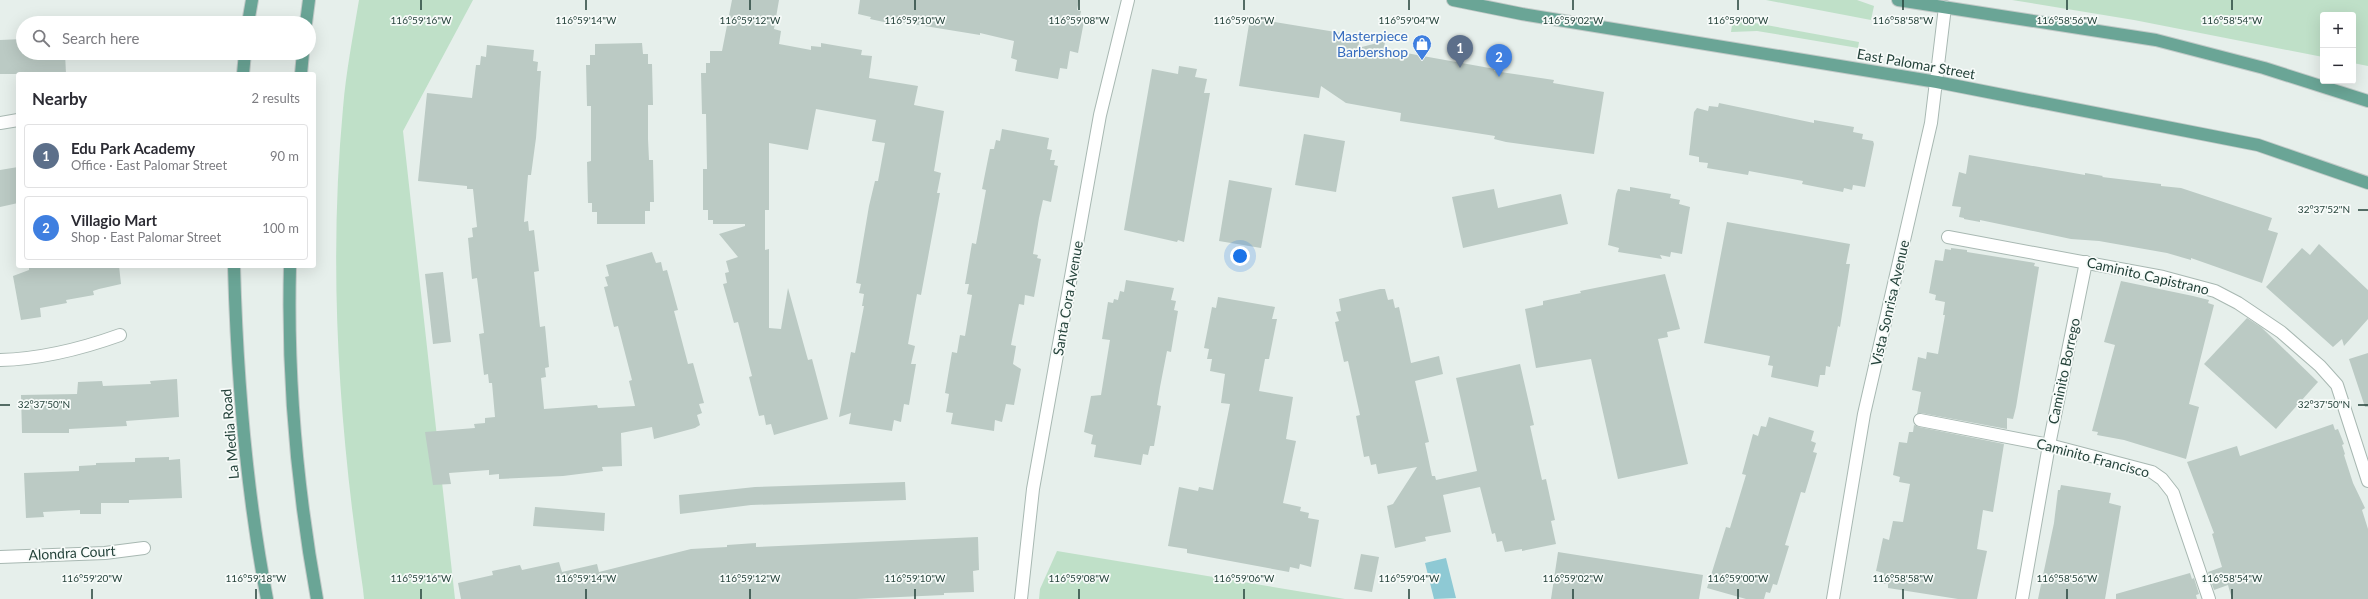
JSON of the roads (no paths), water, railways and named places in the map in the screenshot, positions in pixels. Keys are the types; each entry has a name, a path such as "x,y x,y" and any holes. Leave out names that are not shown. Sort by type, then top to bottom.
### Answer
{"main road":[{"path":"249,16 252,0"},
{"path":"307,16 309,0"},
{"name":"East Palomar Street","path":"1453,0 1522,14 1937,82 2258,144 2368,183"},
{"path":"1898,0 2156,40 2264,68 2368,101"},
{"path":"243,72 244,60"},
{"path":"301,72 302,60"},
{"name":"La Media Road","path":"234,268 241,402 251,496 267,599"},
{"path":"290,268 290,358 295,435 317,599"}],"street":[{"name":"Santa Cora Avenue","path":"1021,599 1033,489 1100,115 1128,0"},
{"name":"Vista Sonrisa Avenue","path":"1833,599 1864,414 1931,123 1945,7"},
{"path":"0,123 16,120"},
{"name":"Caminito Capistrano","path":"1948,237 2163,277 2215,291 2238,303 2281,332 2320,366 2337,385 2368,481"},
{"name":"Caminito Borrego","path":"2022,599 2049,445 2086,262"},
{"path":"0,360 52,355 86,347 120,335"},
{"name":"Caminito Francisco","path":"1920,420 2049,445 2152,472 2162,479 2173,493 2209,599"},
{"name":"Alondra Court","path":"0,557 105,552 144,548"}],"water":[{"path":"1446,558 1456,598 1434,599 1425,563"}],"place":[{"name":"Masterpiece Barbershop","path":"1422,61"},
{"name":"Edu Park Academy","path":"1460,68"},
{"name":"Villagio Mart","path":"1499,77"}]}
